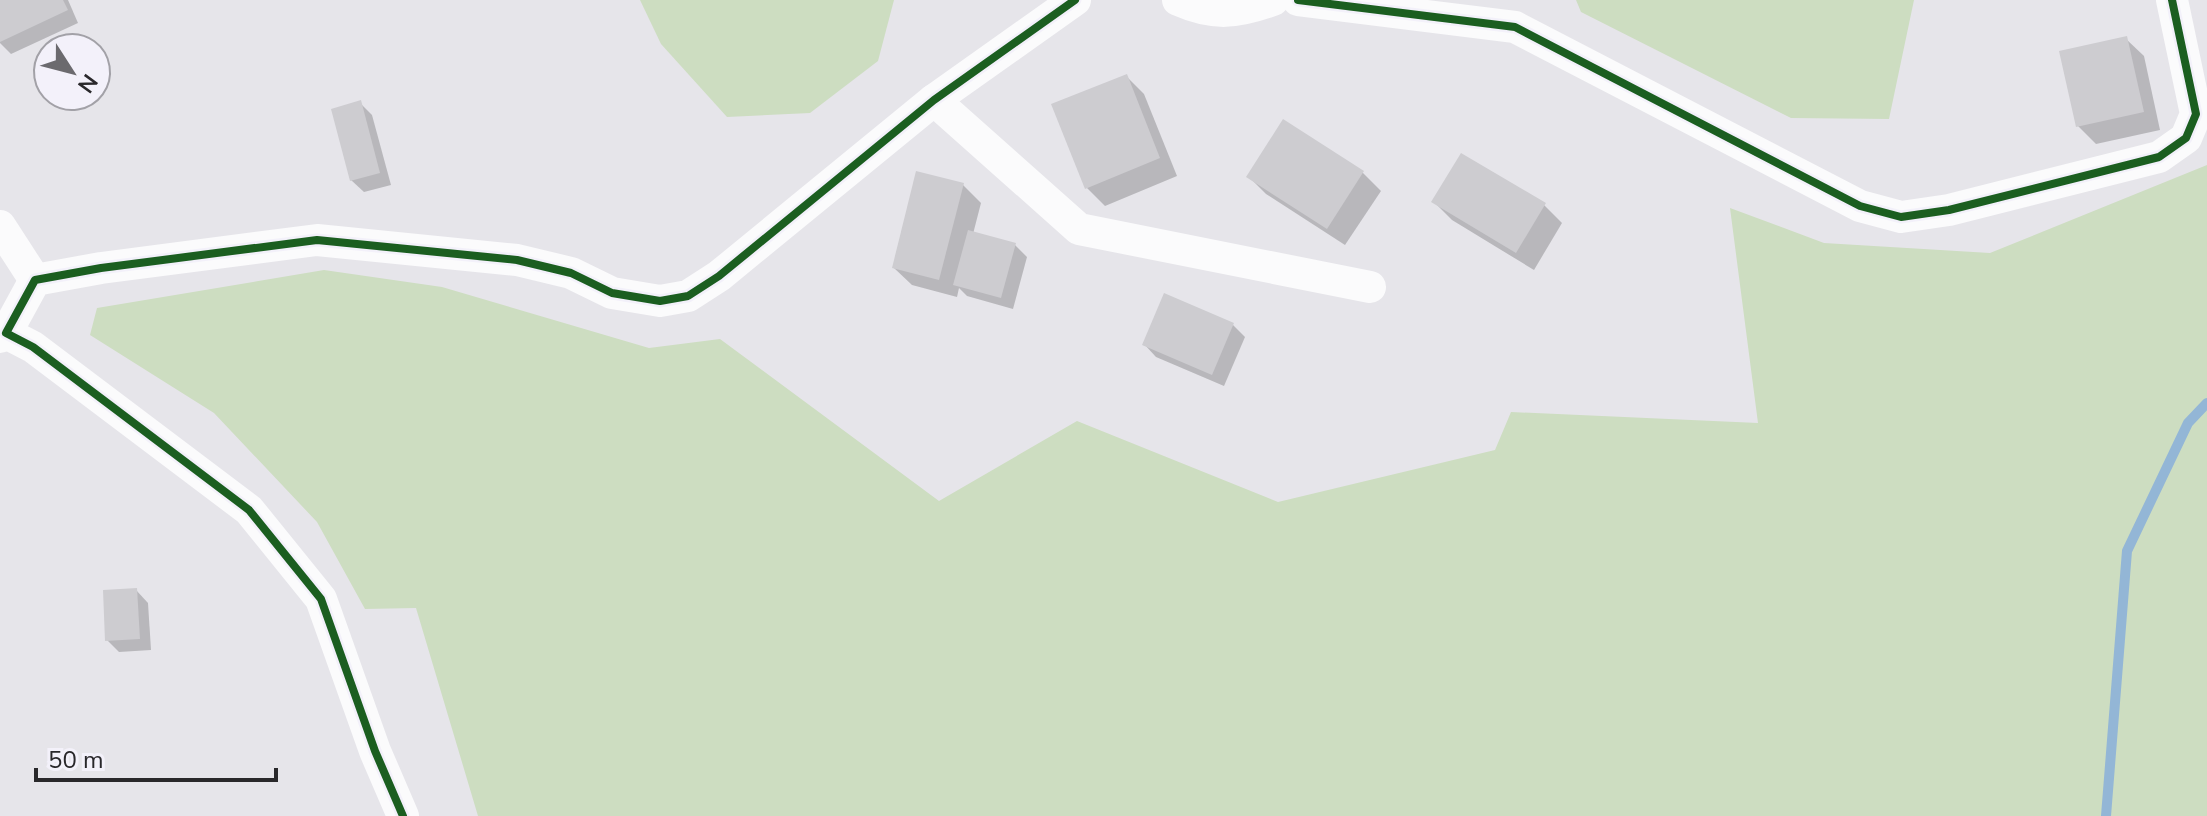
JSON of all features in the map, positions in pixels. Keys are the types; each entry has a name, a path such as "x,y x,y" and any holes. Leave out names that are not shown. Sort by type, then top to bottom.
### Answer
{"street":[{"path":"403,816 375,751 321,599 249,510 33,347 3,335 35,280 101,268 317,240 517,260 571,273 612,293 660,301 688,296 719,276 934,100 1075,0"},
{"path":"1178,0 1202,11 1243,11 1273,0"},
{"path":"1298,0 1518,13 1860,206 1901,217 1949,210 2159,157 2186,138 2196,114 2172,0"},
{"path":"934,100 1079,229 1370,287"},
{"path":"0,226 35,280"}],"green space":[{"path":"640,0 894,0 878,61 810,113 727,117 661,44"},
{"path":"1576,0 1914,0 1889,119 1791,118 1581,12"},
{"path":"2207,165 2207,816 478,816 416,608 365,609 317,522 214,413 90,335 97,308 324,270 442,287 649,348 720,339 939,501 1077,421 1278,502 1495,450 1511,412 1758,423 1730,208 1824,243 1990,253"}],"building":[{"path":"0,0 63,0 68,10 0,42"},
{"path":"2127,36 2144,112 2076,127 2059,51"},
{"path":"1127,74 1160,158 1085,189 1051,104"},
{"path":"361,100 380,173 350,181 331,109"},
{"path":"1283,119 1364,171 1327,229 1246,177"},
{"path":"1461,153 1546,203 1516,253 1431,202"},
{"path":"916,171 964,183 939,280 892,268"},
{"path":"968,230 1016,243 1001,298 953,285"},
{"path":"1164,293 1234,323 1212,375 1142,345"},
{"path":"137,588 140,639 105,641 103,590"}],"waterway":[{"path":"2106,816 2127,551 2188,423 2207,403"}],"cycle path":[{"path":"403,816 375,751 321,599 249,510 33,347 6,333 35,280 101,268 317,240 517,260 571,273 612,293 660,301 688,296 719,276 934,100 1075,0"},
{"path":"1298,0 1515,27 1860,206 1901,217 1949,210 2159,157 2186,138 2196,114 2172,0"}]}
